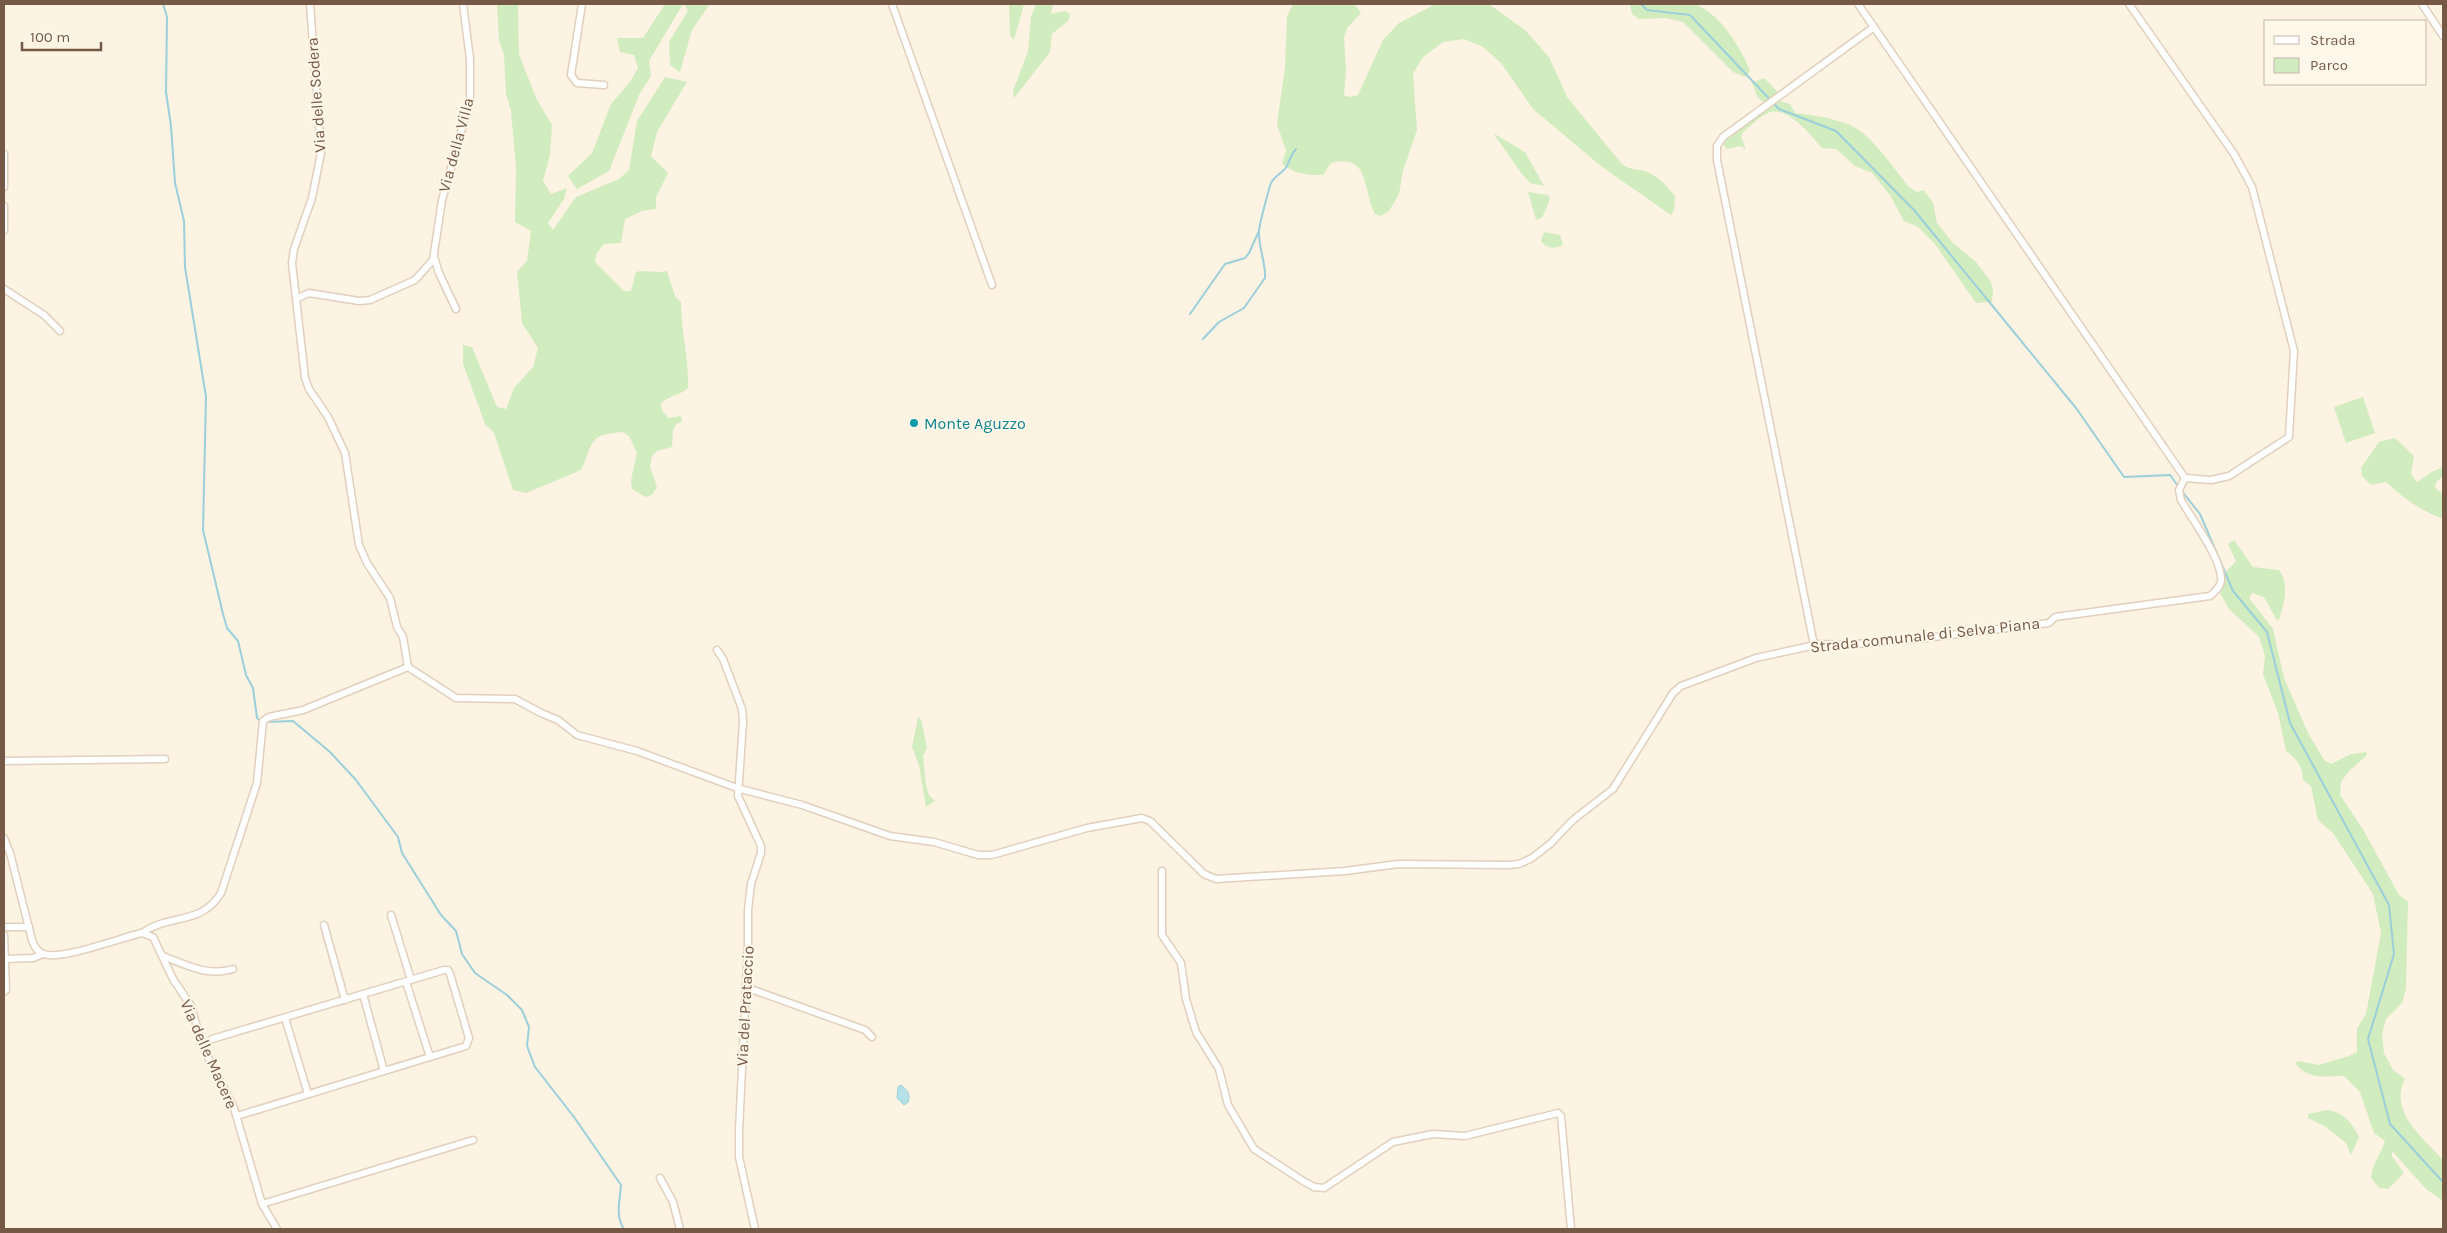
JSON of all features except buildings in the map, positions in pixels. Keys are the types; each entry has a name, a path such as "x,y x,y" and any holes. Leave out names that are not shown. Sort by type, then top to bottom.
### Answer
{"street":[{"name":"Via delle Sodera","path":"310,4 321,153 310,204 292,254 292,275 307,386 328,417 345,453 358,541 365,558 390,598 397,627 403,637 408,667"},
{"name":"Via della Villa","path":"296,299 309,293 357,301 370,300 415,280 428,268 434,257 442,200 466,119 470,96 469,54 463,4"},
{"path":"582,4 571,66 571,77 577,83 604,85"},
{"path":"892,4 992,286"},
{"path":"1858,4 2185,478 2211,480 2229,476 2289,437 2294,351 2256,198 2247,176 2234,154 2129,4"},
{"path":"2422,4 2443,36"},
{"path":"1814,645 1716,148 1723,137 1874,26"},
{"path":"4,154 4,187"},
{"path":"4,206 4,230"},
{"name":"Via della Villa","path":"434,257 439,273 456,308"},
{"path":"4,289 44,315 60,331"},
{"name":"Strada comunale di Selva Piana","path":"737,788 759,792 802,805 881,834 934,842 982,855 1004,853 1094,827 1146,819 1204,874 1216,879 1345,871 1406,863 1514,865 1532,858 1550,844 1573,820 1613,789 1667,700 1681,686 1756,658 1814,645 1846,645 1967,634 2049,623 2055,617 2210,596 2219,586 2220,570 2179,496 2178,490 2185,478"},
{"name":"Via del Prataccio","path":"717,650 723,659 743,712 737,788 742,810 758,836 761,846 761,853 750,890 740,1087 739,1157 755,1229"},
{"path":"4,838 10,853 35,947 43,954 51,956 64,954 142,933 156,924 204,912 212,906 221,892 257,783 263,721 266,718 303,710 408,667 451,696 466,699 486,697 515,699 558,720 576,735 639,752 737,788"},
{"path":"4,761 165,760"},
{"path":"1162,871 1162,935 1182,964 1186,999 1197,1036 1219,1069 1226,1101 1254,1149 1303,1181 1314,1187 1324,1188 1393,1142 1433,1134 1465,1136 1558,1113 1561,1116 1571,1229"},
{"path":"390,915 430,1057"},
{"path":"324,925 345,1000"},
{"path":"4,927 29,927"},
{"name":"Via delle Macere","path":"142,933 153,937 173,979 191,1006 202,1045 237,1116 262,1204 277,1229"},
{"path":"4,935 6,990 4,992"},
{"path":"5,959 33,958 43,954"},
{"path":"163,956 206,972 223,972 233,969"},
{"path":"212,1039 444,970 449,971 469,1038 469,1043 464,1047 237,1116"},
{"path":"745,987 865,1030 872,1037"},
{"path":"363,994 384,1070"},
{"path":"285,1018 308,1094"},
{"path":"262,1204 473,1140"},
{"path":"660,1178 673,1202 680,1229"}],"green space":[{"path":"497,4 518,4 519,54 536,98 552,125 550,155 543,181 551,194 567,188 564,199 548,223 553,230 576,197 619,179 629,170 637,121 665,77 687,82 657,132 651,156 668,173 656,197 656,209 642,211 625,219 621,243 604,244 596,254 595,262 624,291 631,291 636,272 667,271 675,296 681,302 688,388 661,403 662,410 668,418 681,416 682,422 677,423 673,430 672,447 657,451 652,456 650,467 657,487 652,495 645,497 632,489 631,480 637,453 629,436 623,432 611,433 597,438 591,446 581,470 526,493 513,490 494,433 485,424 463,364 463,345 472,347 497,407 506,409 514,388 533,367 538,348 522,323 517,272 527,261 531,231 515,222 516,168 511,111 506,94 504,55 499,40"},
{"path":"665,4 683,4 649,61 651,76 639,95 609,171 577,189 568,176 592,153 611,104 630,82 638,68 634,55 620,52 617,38 643,38"},
{"path":"684,4 710,4 692,30 680,72 670,65 669,42 688,11"},
{"path":"1009,4 1024,4 1014,40 1010,35"},
{"path":"1036,4 1053,4 1051,14 1066,11 1070,14 1069,20 1052,34 1050,52 1014,98 1013,91 1028,51 1031,16"},
{"path":"1293,4 1348,4 1356,6 1361,13 1347,28 1344,38 1346,70 1344,95 1349,97 1358,95 1383,40 1399,23 1436,4 1489,4 1525,30 1549,57 1567,97 1621,163 1627,167 1651,174 1669,189 1675,196 1674,210 1671,215 1602,167 1533,109 1501,63 1483,47 1464,39 1443,42 1422,58 1413,74 1417,130 1403,171 1399,194 1389,211 1380,216 1375,214 1363,176 1353,163 1344,161 1331,163 1323,175 1311,175 1292,170 1282,164 1286,151 1277,124 1285,67 1287,16"},
{"path":"1630,4 1695,4 1704,8 1728,32 1750,71 1745,77 1733,72 1683,22 1666,18 1639,19 1632,14"},
{"path":"1764,78 1778,92 1773,98 1763,102 1757,96 1752,83"},
{"path":"1780,101 1790,104 1795,113 1831,119 1852,126 1868,137 1909,187 1917,192 1924,190 1933,203 1937,223 1952,242 1976,262 1991,282 1992,302 1976,303 1935,244 1918,227 1904,221 1890,195 1872,173 1855,166 1836,149 1822,148 1805,129 1790,117 1775,111 1768,113 1743,132 1741,137 1746,149 1740,146 1727,149 1723,144 1725,138"},
{"path":"1493,133 1525,152 1544,186 1530,183"},
{"path":"1528,192 1548,195 1550,199 1542,218 1536,220"},
{"path":"1544,232 1560,235 1563,245 1554,248 1546,246 1541,241"},
{"path":"2363,397 2375,433 2346,443 2334,407"},
{"path":"2395,438 2414,456 2411,474 2417,482 2443,467 2443,476 2436,482 2435,488 2443,494 2443,519 2413,504 2386,482 2371,485 2362,476 2361,468 2379,442"},
{"path":"2234,540 2253,567 2279,570 2282,576 2285,595 2279,620 2276,619 2264,597 2252,593 2249,598 2273,629 2284,678 2308,733 2324,760 2331,764 2351,754 2366,752 2367,755 2349,771 2341,782 2340,795 2364,831 2399,895 2408,902 2406,988 2402,1003 2386,1019 2382,1034 2384,1053 2393,1070 2405,1079 2401,1091 2404,1113 2418,1133 2443,1160 2443,1201 2426,1189 2392,1151 2392,1156 2404,1173 2388,1189 2379,1188 2371,1178 2373,1168 2385,1141 2374,1133 2360,1092 2344,1076 2311,1075 2295,1063 2298,1061 2319,1065 2357,1052 2357,1028 2366,1014 2381,933 2373,894 2333,833 2318,820 2311,786 2303,780 2302,771 2294,757 2286,751 2278,713 2263,674 2265,656 2259,637 2229,609 2220,593 2223,575 2236,561 2228,544"},
{"path":"918,717 921,720 927,747 923,756 926,786 929,795 935,801 926,807 919,765 912,747"},
{"path":"2327,1110 2342,1115 2350,1122 2359,1137 2351,1155 2346,1143 2326,1127 2308,1118 2308,1114"}],"water":[{"path":"901,1085 909,1094 908,1102 904,1105 897,1098 898,1087"}],"waterway":[{"path":"163,4 167,17 166,92 171,126 175,183 184,221 185,267 206,397 203,530 227,628 238,641 246,675 253,688 257,718 260,721"},
{"path":"1641,4 1647,10 1690,15 1779,109 1836,131 1914,210 2076,408 2124,477 2170,475 2178,486"},
{"path":"1203,339 1219,322 1244,308 1265,278 1259,237 1262,215 1271,183 1287,166 1296,149"},
{"path":"1190,314 1225,264 1245,258 1259,231"},
{"path":"2181,490 2200,514 2233,591 2267,632 2290,723 2389,905 2394,954 2368,1039 2390,1124 2443,1182"},
{"path":"265,722 293,721 330,752 356,780 398,837 402,853 441,915 456,931 462,954 475,973 507,995 522,1010 529,1027 527,1046 535,1067 574,1117 621,1185 619,1213 624,1229"}],"place":[{"name":"Monte Aguzzo","path":"914,423"}]}
